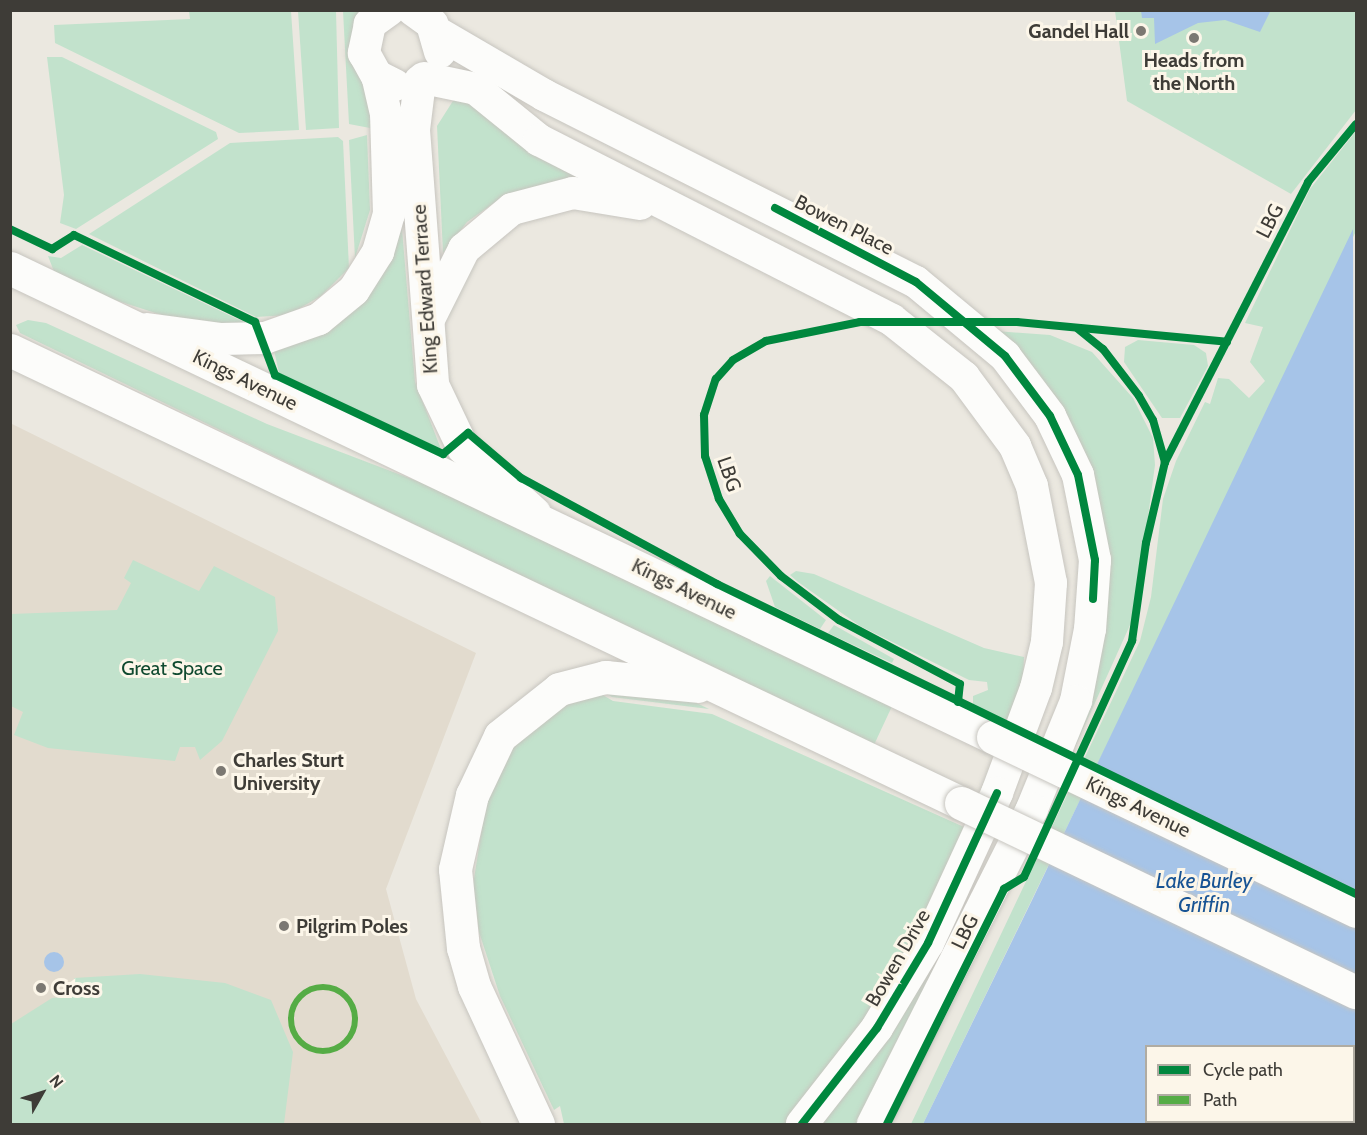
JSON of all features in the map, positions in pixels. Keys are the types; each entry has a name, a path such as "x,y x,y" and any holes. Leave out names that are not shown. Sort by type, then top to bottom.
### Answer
{"main road":[{"name":"King Edward Terrace","path":"134,327 221,339 265,338 319,319 354,290 378,252 389,214 386,114 377,76 366,63 363,43 384,12"},
{"name":"King Edward Terrace","path":"425,18 440,53 422,80 414,130 427,342 436,397 452,433 548,525"},
{"name":"Bowen Place","path":"425,18 544,95 907,276 985,336 1050,416 1078,474 1095,560 1085,664 1076,701 1032,809 873,1125"},
{"path":"377,76 402,86 422,80 476,89 539,140 703,226"},
{"path":"427,342 436,296 464,249 496,219 529,201 557,194 603,195 703,226"},
{"name":"Bowen Drive","path":"703,226 850,296 925,342 991,410 1032,486 1051,583 1047,642 997,793 928,943 877,1028 802,1125"},
{"name":"Kings Avenue","path":"10,268 1356,911"},
{"path":"10,350 725,689 1356,992"},
{"path":"538,1125 474,986 463,948 455,869 481,772 511,724 574,682 622,677 725,689"}],"shaded area":[{"name":"Charles Sturt University","path":"10,423 476,653 386,889 416,999 482,1124 11,1124"}],"green space":[{"path":"189,11 291,11 299,130 239,133 55,43 54,25 190,19"},
{"path":"298,11 336,11 339,128 306,130"},
{"path":"343,11 366,11 367,86 375,126 370,128 349,124"},
{"path":"1115,11 1356,11 1356,110 1291,194 1127,101"},
{"path":"47,57 62,57 216,132 218,139 76,229 60,223 64,195"},
{"path":"458,93 527,150 579,176 501,198 467,222 443,253 437,126"},
{"path":"1356,131 1356,231 923,1124 911,1124 1140,641 1151,597 1163,499 1176,461 1205,402 1210,404 1218,378 1229,379 1249,398 1265,381 1250,362 1263,327 1245,323 1310,189"},
{"path":"367,135 370,210 355,258 349,140"},
{"path":"338,137 343,141 349,268 321,296 288,315 256,317 89,234 230,143"},
{"path":"402,229 415,382 441,449 279,373 274,350 372,290"},
{"path":"82,245 252,326 193,325 90,292 55,274 48,256 61,258"},
{"path":"28,320 46,323 267,424 451,494 894,702 873,747 20,333 16,325"},
{"path":"995,331 1050,335 1092,352 1133,398 1153,438 1155,465 1135,614 1075,747 1070,744 1101,552"},
{"path":"1138,340 1194,345 1206,353 1208,366 1180,418 1162,418 1124,362 1125,347"},
{"name":"Great Space","path":"133,560 199,591 214,566 275,597 278,631 222,741 200,760 195,747 180,747 175,761 48,748 14,735 23,712 11,706 11,614 117,610 131,583 124,578"},
{"path":"796,571 814,574 984,648 1024,657 1023,684 1006,721 973,704 973,696 988,690 987,682 969,680 860,626 790,575"},
{"path":"770,576 826,620 820,629 775,607 766,581"},
{"path":"834,625 894,659 892,663 828,633"},
{"path":"601,690 686,698 709,709 612,697"},
{"path":"596,691 613,701 712,714 964,827 927,930 792,1124 564,1124 560,1106 554,1110 500,996 479,932 473,885 487,796 512,746 556,707"},
{"path":"967,902 978,907 867,1124 822,1124 899,1022"},
{"path":"140,974 225,983 271,1000 293,1052 284,1124 11,1124 11,1024 52,998 75,996 74,978"}],"water":[{"path":"1271,10 1260,32 1225,20 1198,23 1155,44 1154,18 1142,18 1141,11"},
{"name":"Lake Burley Griffin","path":"1353,229 1356,1124 923,1124 1034,896"},
{"path":"54,952 61,955 64,962 61,969 54,972 47,969 44,962 47,955"}],"marked path":[{"path":"323,987 335,989 346,996 353,1007 355,1019 353,1031 346,1042 335,1049 323,1051 311,1049 300,1042 293,1031 291,1019 293,1007 300,996 311,989 323,987"}],"cycle path":[{"name":"LBG","path":"887,1124 1004,889 1024,877 1132,641 1146,543 1165,462 1308,182 1356,124"},
{"path":"775,208 916,282 1005,356 1050,416 1078,475 1095,560 1093,599"},
{"path":"10,229 52,249 74,235 255,322 275,375 443,454 468,433 521,478 717,584 1356,894"},
{"name":"LBG","path":"958,702 960,684 839,620 781,576 740,534 719,499 705,456 704,415 716,379 733,360 766,341 860,322 1017,322 1227,342"},
{"path":"1078,329 1103,349 1139,396 1153,420 1165,462"},
{"path":"802,1124 877,1028 928,943 997,793"}],"place":[{"name":"Gandel Hall","path":"1141,31"},
{"name":"Heads from the North","path":"1194,38"},
{"name":"Charles Sturt University","path":"221,771"},
{"name":"Pilgrim Poles","path":"284,926"},
{"name":"Cross","path":"41,988"}]}
